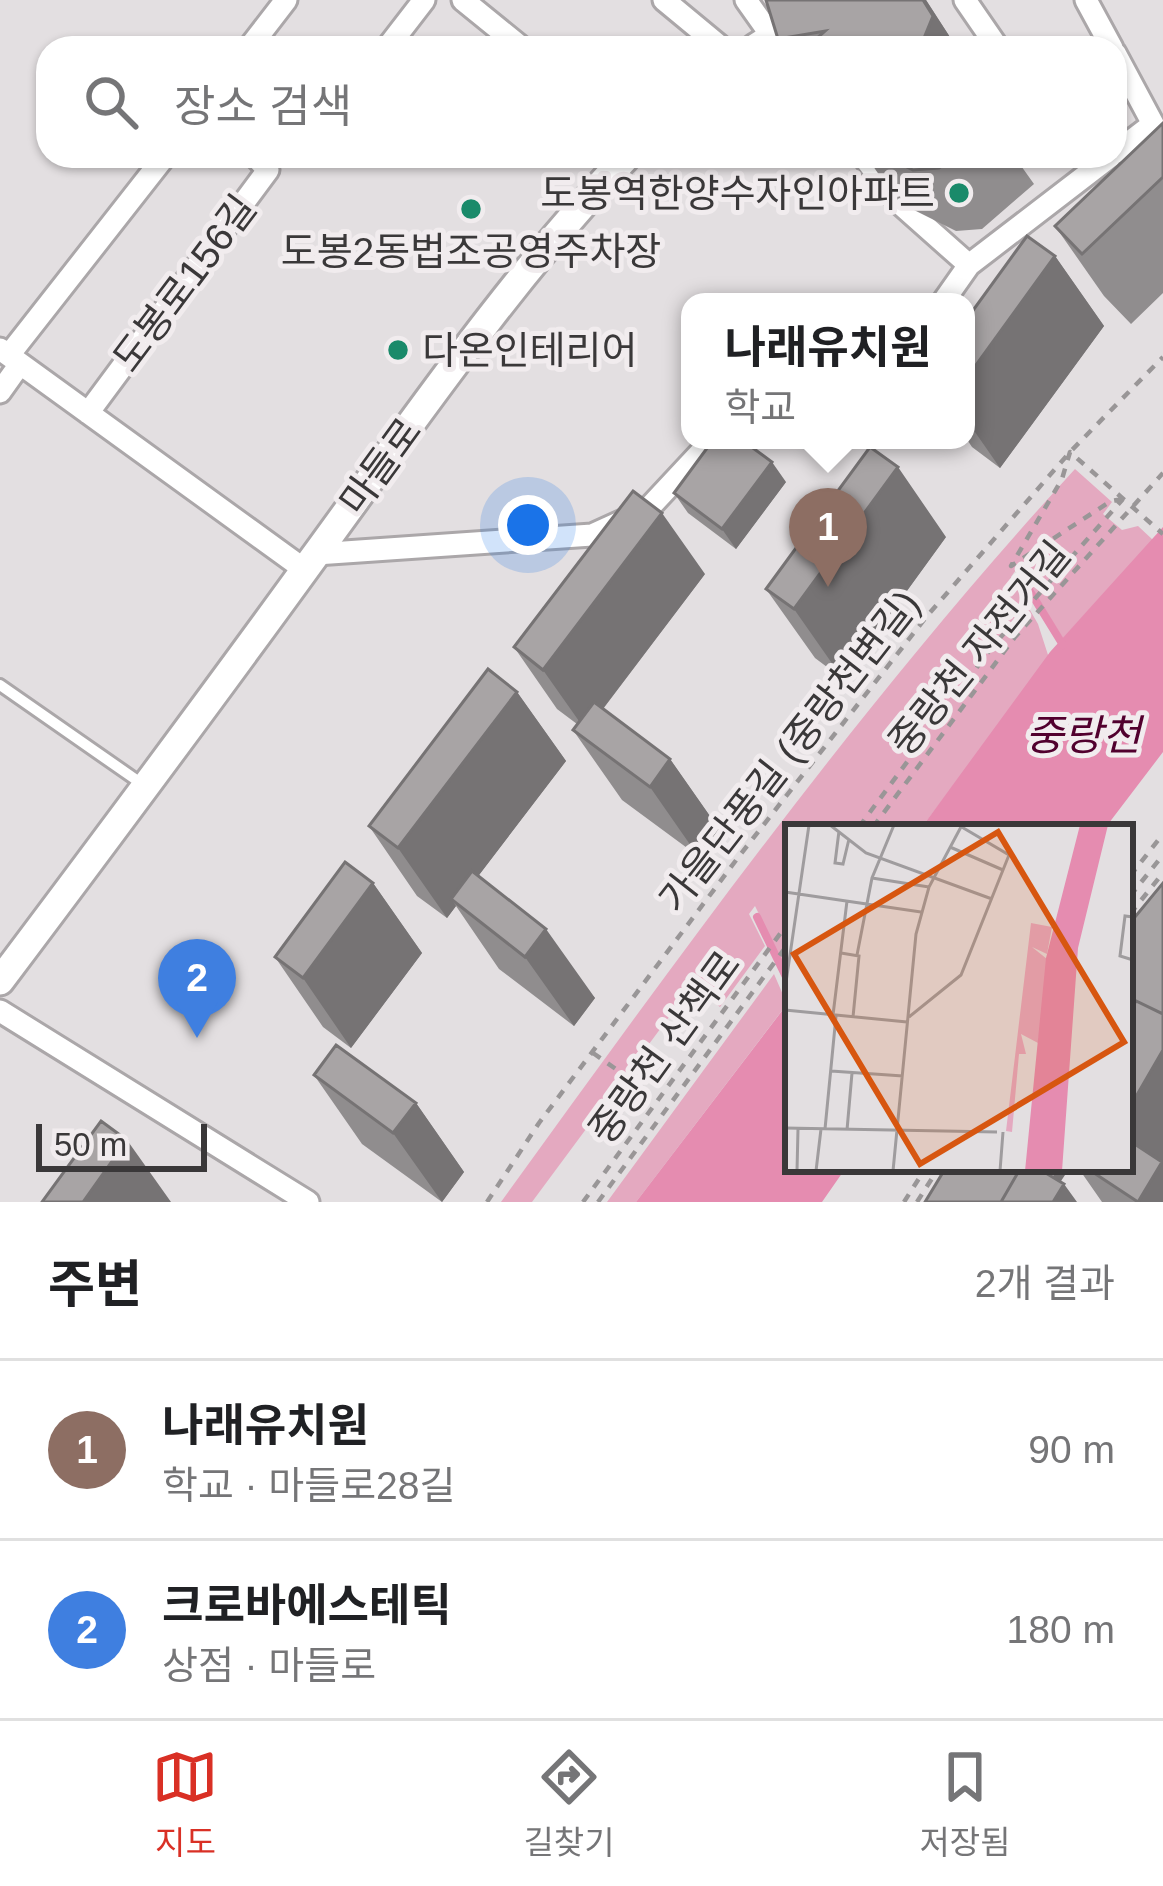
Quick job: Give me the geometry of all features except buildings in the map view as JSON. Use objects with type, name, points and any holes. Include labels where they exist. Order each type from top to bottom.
[{"type":"street","points":[[258,36],[286,0]]},
{"type":"street","points":[[396,36],[424,0]]},
{"type":"street","points":[[463,0],[507,36]]},
{"type":"street","points":[[664,0],[708,36]]},
{"type":"street","points":[[746,0],[765,36]]},
{"type":"street","points":[[780,36],[831,0]]},
{"type":"street","points":[[965,0],[990,36]]},
{"type":"street","points":[[1086,0],[1106,36]]},
{"type":"street","points":[[1127,68],[1155,105],[1153,124],[1127,144]]},
{"type":"street","points":[[0,392],[10,356],[156,168]]},
{"type":"street","name":"도봉로156길","points":[[88,413],[267,168]]},
{"type":"street","name":"마들로","points":[[0,980],[407,428],[563,225],[616,168]]},
{"type":"street","points":[[872,168],[898,202],[969,265]]},
{"type":"street","points":[[949,293],[969,265],[1077,168]]},
{"type":"street","name":"도봉로156길","points":[[10,356],[311,562]]},
{"type":"street","points":[[311,562],[592,535],[647,510],[706,449]]},
{"type":"street","points":[[0,1011],[308,1202]]},
{"type":"lane","points":[[0,685],[146,788]]},
{"type":"path","name":"가을단풍길 (중랑천변길)","points":[[487,1202],[740,855],[907,641],[1070,452],[1163,357]]},
{"type":"path","points":[[1123,499],[1111,501],[1011,566],[1062,479],[1070,452],[1123,499],[1160,532]]},
{"type":"path","name":"중랑천 자전거길","points":[[875,824],[1030,620],[1163,473]]},
{"type":"path","points":[[861,824],[1025,608],[1123,499]]},
{"type":"path","points":[[1133,873],[1163,834]]},
{"type":"path","points":[[1133,892],[1163,855]]},
{"type":"path","points":[[1133,910],[1163,873]]},
{"type":"path","points":[[1134,923],[1143,913]]},
{"type":"path","name":"중랑천 산책로","points":[[583,1202],[785,927]]},
{"type":"path","points":[[598,1202],[785,948]]},
{"type":"path","points":[[593,1053],[622,1074]]},
{"type":"path","points":[[904,1202],[923,1172]]},
{"type":"path","points":[[917,1202],[936,1172]]},
{"type":"shaded area","points":[[1075,469],[1112,502],[1103,514],[1122,530],[1138,526],[1153,540],[1063,638],[1018,567],[1011,577],[1038,624],[1049,658],[924,824],[785,824],[785,967],[755,906],[749,914],[765,946],[720,1007],[692,986],[532,1202],[501,1202],[849,735]]},
{"type":"shaded area","points":[[774,974],[785,1007],[636,1202],[607,1202]]},
{"type":"water","name":"중랑천","points":[[1163,527],[1163,752],[1108,824],[924,824],[1050,652]]},
{"type":"water","points":[[785,1007],[785,1172],[843,1172],[822,1202],[636,1202]]},
{"type":"waterway","points":[[1023,580],[1063,645]]},
{"type":"waterway","points":[[757,917],[785,975]]},
{"type":"place","name":"도봉역한양수자인아파트","points":[[959,193]]},
{"type":"place","name":"도봉2동법조공영주차장","points":[[471,209]]},
{"type":"place","name":"다온인테리어","points":[[398,350]]},
{"type":"place","name":"나래유치원","points":[[828,587]]},
{"type":"place","name":"크로바에스테틱","points":[[197,1038]]}]
